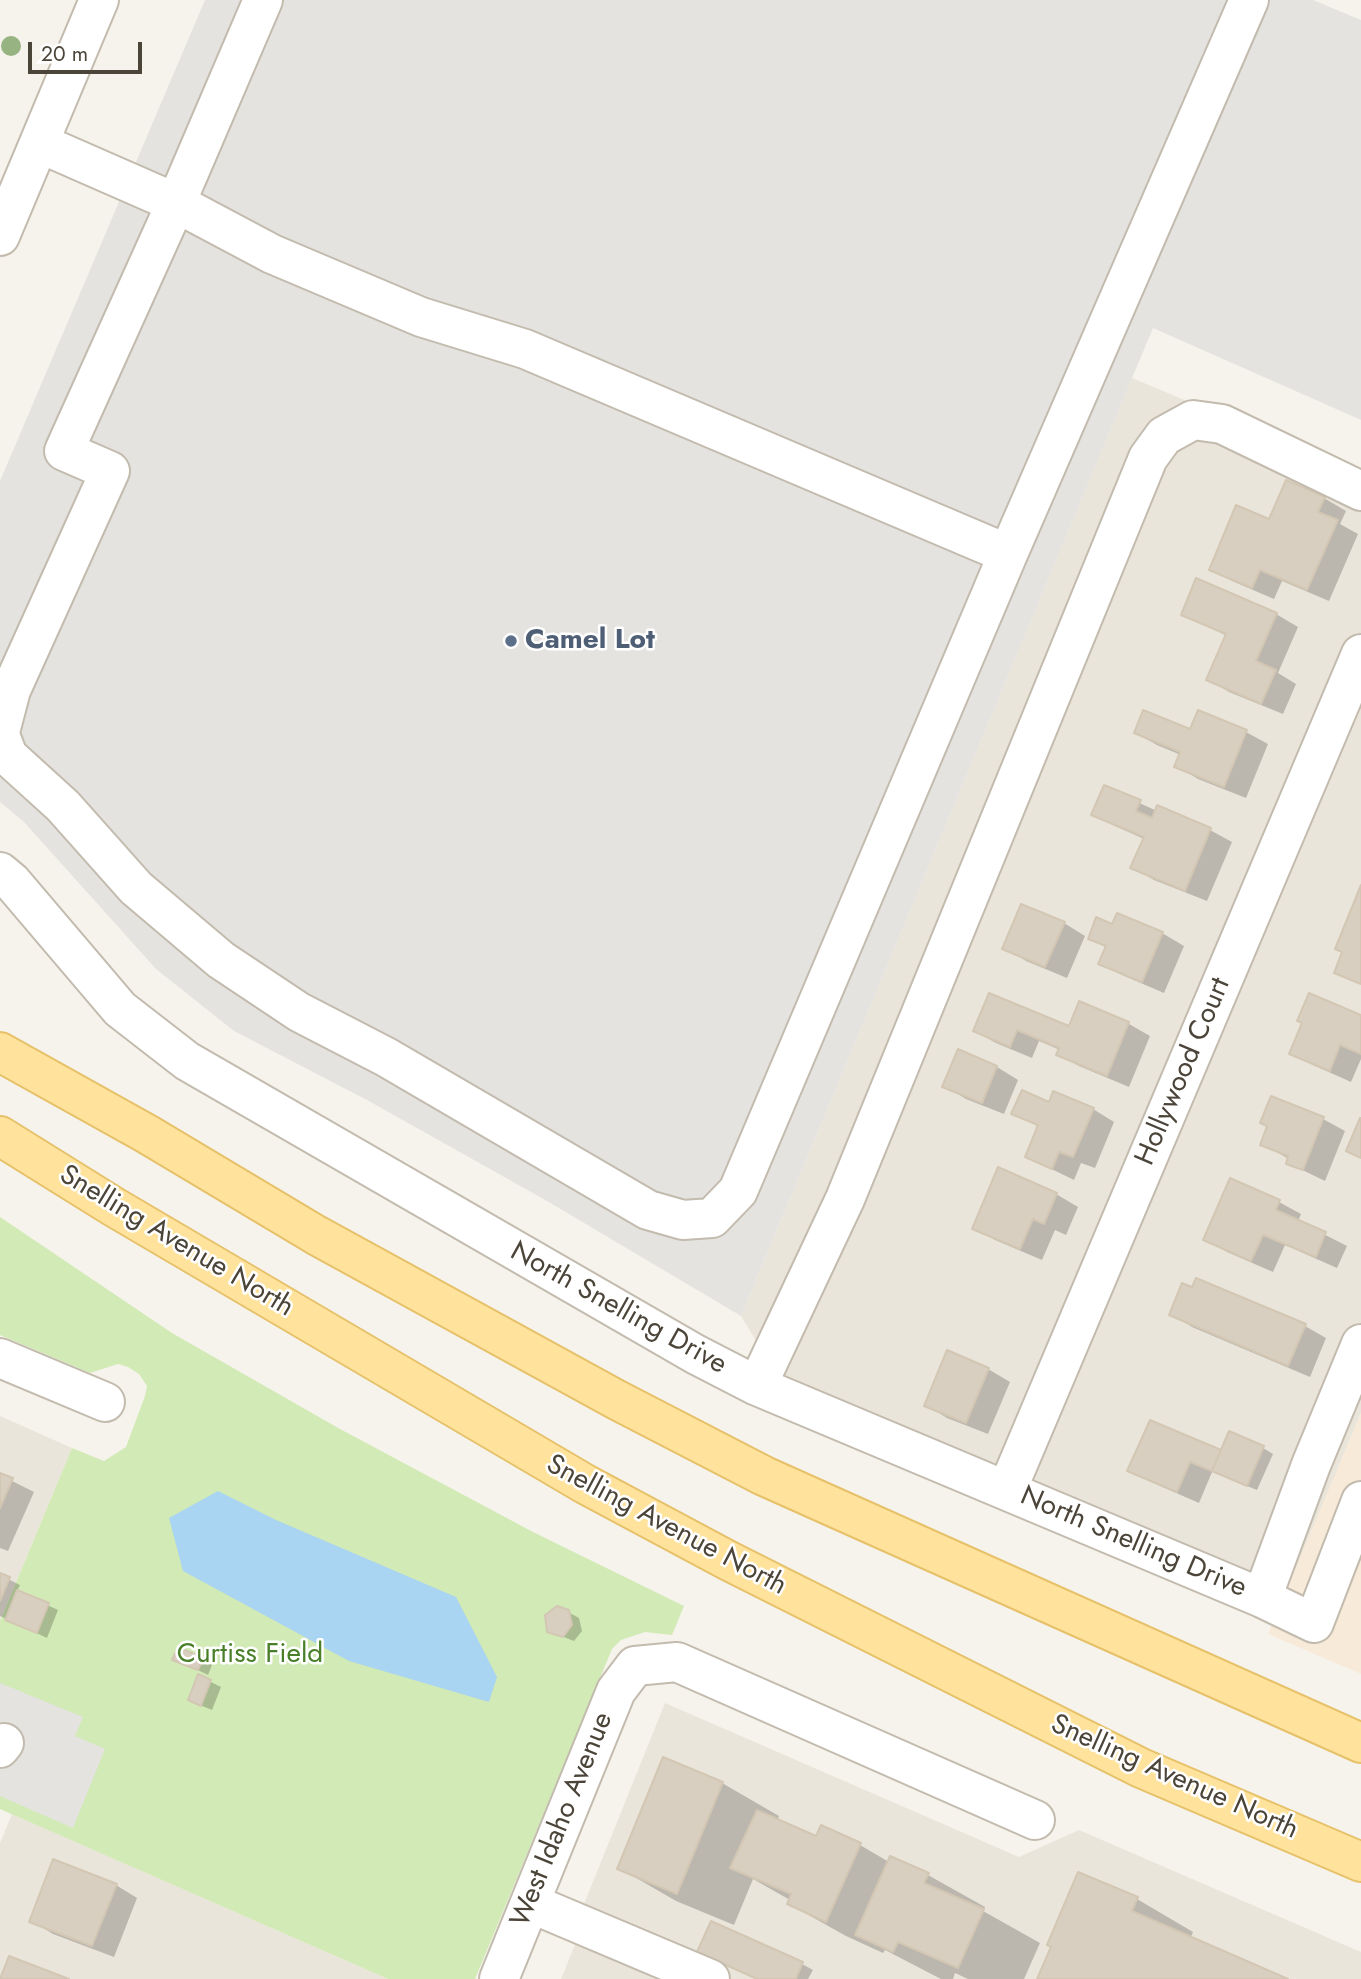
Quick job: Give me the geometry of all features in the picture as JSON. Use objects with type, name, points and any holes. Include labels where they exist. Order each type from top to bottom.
[{"type":"main road","points":[[0,1052],[148,1134],[328,1241],[605,1394],[764,1476],[1361,1743]]},
{"type":"main road","name":"Snelling Avenue North","points":[[0,1136],[114,1207],[585,1484],[729,1562],[1141,1768],[1361,1862]]},
{"type":"street","points":[[0,236],[99,0]]},
{"type":"street","points":[[263,0],[176,203],[64,452],[110,471],[11,690],[0,734],[8,756],[63,806],[136,888],[221,960],[299,1012],[386,1057],[648,1210],[683,1220],[712,1218],[738,1191],[1007,554],[1249,0]]},
{"type":"street","points":[[39,143],[176,203],[272,254],[421,317],[525,349],[1007,554]]},
{"type":"street","points":[[757,1386],[845,1199],[1148,458],[1164,436],[1193,420],[1222,424],[1361,491]]},
{"type":"street","name":"Hollywood Court","points":[[1007,1490],[1361,654]]},
{"type":"street","name":"North Snelling Drive","points":[[0,872],[12,882],[120,1009],[187,1061],[622,1313],[757,1386],[1262,1598],[1314,1623],[1361,1501]]},
{"type":"street","points":[[1262,1598],[1311,1465],[1361,1345]]},
{"type":"street","points":[[0,1358],[105,1402]]},
{"type":"street","name":"West Idaho Avenue","points":[[499,1979],[616,1691],[635,1667],[677,1662],[1035,1820]]},
{"type":"street","points":[[530,1903],[710,1979]]},
{"type":"shaded area","name":"Camel Lot","points":[[205,0],[1313,0],[1361,20],[1361,420],[1153,328],[741,1316],[547,1201],[367,1100],[234,1031],[156,969],[24,822],[0,802],[0,481]]},
{"type":"shaded area","points":[[1132,378],[1361,474],[1361,1413],[1287,1590],[778,1377],[741,1316]]},
{"type":"shaded area","points":[[1361,1413],[1361,1674],[1268,1634]]},
{"type":"shaded area","points":[[0,1416],[72,1448],[0,1621]]},
{"type":"shaded area","points":[[0,1683],[83,1717],[75,1736],[105,1749],[73,1828],[0,1796]]},
{"type":"shaded area","points":[[665,1703],[1019,1857],[1079,1830],[1361,1952],[1361,1979],[561,1979],[576,1942],[580,1914]]},
{"type":"shaded area","points":[[12,1814],[388,1979],[0,1979],[0,1843]]},
{"type":"green space","name":"Curtiss Field","points":[[0,1217],[172,1333],[340,1429],[533,1532],[684,1606],[672,1635],[645,1632],[621,1640],[612,1649],[475,1979],[388,1979],[0,1809],[0,1621],[72,1448],[104,1461],[126,1447],[147,1386],[139,1374],[128,1367],[118,1364],[90,1373],[0,1335]]},
{"type":"water","points":[[218,1491],[276,1520],[456,1597],[497,1677],[489,1702],[349,1661],[183,1571],[169,1518]]},
{"type":"building","points":[[1286,480],[1325,497],[1318,512],[1338,520],[1307,590],[1260,570],[1252,588],[1209,570],[1236,505],[1269,519]]},
{"type":"building","points":[[1196,578],[1277,613],[1256,661],[1276,670],[1261,704],[1206,680],[1226,634],[1181,615]]},
{"type":"building","points":[[1143,710],[1190,729],[1198,710],[1247,730],[1224,787],[1174,767],[1180,752],[1134,733]]},
{"type":"building","points":[[1104,785],[1141,800],[1136,811],[1152,818],[1157,805],[1211,828],[1185,891],[1130,868],[1144,837],[1091,815]]},
{"type":"building","points":[[1361,885],[1361,984],[1334,973],[1342,952],[1335,949]]},
{"type":"building","points":[[1021,904],[1065,922],[1045,967],[1002,949]]},
{"type":"building","points":[[1117,913],[1163,932],[1142,982],[1098,964],[1106,946],[1088,939],[1096,917],[1112,924]]},
{"type":"building","points":[[989,993],[1069,1026],[1079,1001],[1129,1022],[1107,1076],[1056,1055],[1059,1048],[1017,1030],[1010,1047],[973,1031]]},
{"type":"building","points":[[1309,993],[1361,1015],[1361,1054],[1340,1045],[1330,1071],[1289,1054],[1302,1023],[1297,1021]]},
{"type":"building","points":[[958,1049],[997,1066],[982,1103],[942,1087]]},
{"type":"building","points":[[1022,1090],[1049,1102],[1053,1091],[1094,1108],[1073,1157],[1059,1152],[1052,1169],[1025,1157],[1038,1125],[1011,1114]]},
{"type":"building","points":[[1271,1096],[1324,1117],[1303,1170],[1286,1164],[1288,1156],[1260,1145],[1267,1126],[1260,1123]]},
{"type":"building","points":[[1361,1118],[1361,1158],[1346,1151]]},
{"type":"building","points":[[998,1167],[1057,1193],[1044,1224],[1033,1219],[1020,1249],[972,1229]]},
{"type":"building","points":[[1230,1178],[1280,1200],[1276,1210],[1326,1232],[1316,1257],[1263,1235],[1251,1261],[1203,1240]]},
{"type":"building","points":[[1196,1278],[1306,1324],[1288,1366],[1169,1315],[1182,1283],[1192,1287]]},
{"type":"building","points":[[947,1350],[989,1368],[966,1423],[924,1406]]},
{"type":"building","points":[[1150,1420],[1221,1450],[1212,1471],[1190,1462],[1177,1492],[1127,1471]]},
{"type":"building","points":[[1229,1431],[1264,1446],[1247,1486],[1212,1471]]},
{"type":"building","points":[[0,1473],[13,1478],[0,1508]]},
{"type":"building","points":[[0,1573],[10,1577],[0,1601]]},
{"type":"building","points":[[17,1590],[49,1603],[37,1633],[5,1620]]},
{"type":"building","points":[[557,1606],[569,1610],[572,1625],[563,1637],[547,1632],[545,1615]]},
{"type":"building","points":[[178,1647],[203,1658],[198,1670],[172,1660]]},
{"type":"building","points":[[198,1674],[211,1680],[201,1706],[188,1700]]},
{"type":"building","points":[[663,1757],[723,1782],[677,1894],[617,1869]]},
{"type":"building","points":[[757,1810],[816,1836],[821,1825],[861,1843],[826,1922],[787,1904],[791,1894],[730,1868]]},
{"type":"building","points":[[890,1856],[929,1873],[924,1883],[984,1909],[958,1968],[898,1942],[893,1952],[855,1935]]},
{"type":"building","points":[[53,1859],[117,1884],[92,1946],[29,1922]]},
{"type":"building","points":[[1078,1872],[1138,1897],[1132,1911],[1288,1979],[1037,1979],[1051,1947],[1047,1945]]},
{"type":"building","points":[[711,1921],[803,1962],[796,1979],[757,1979],[697,1952]]},
{"type":"building","points":[[9,1956],[69,1979],[0,1979]]},
{"type":"place","name":"Camel Lot","points":[[511,641]]}]
